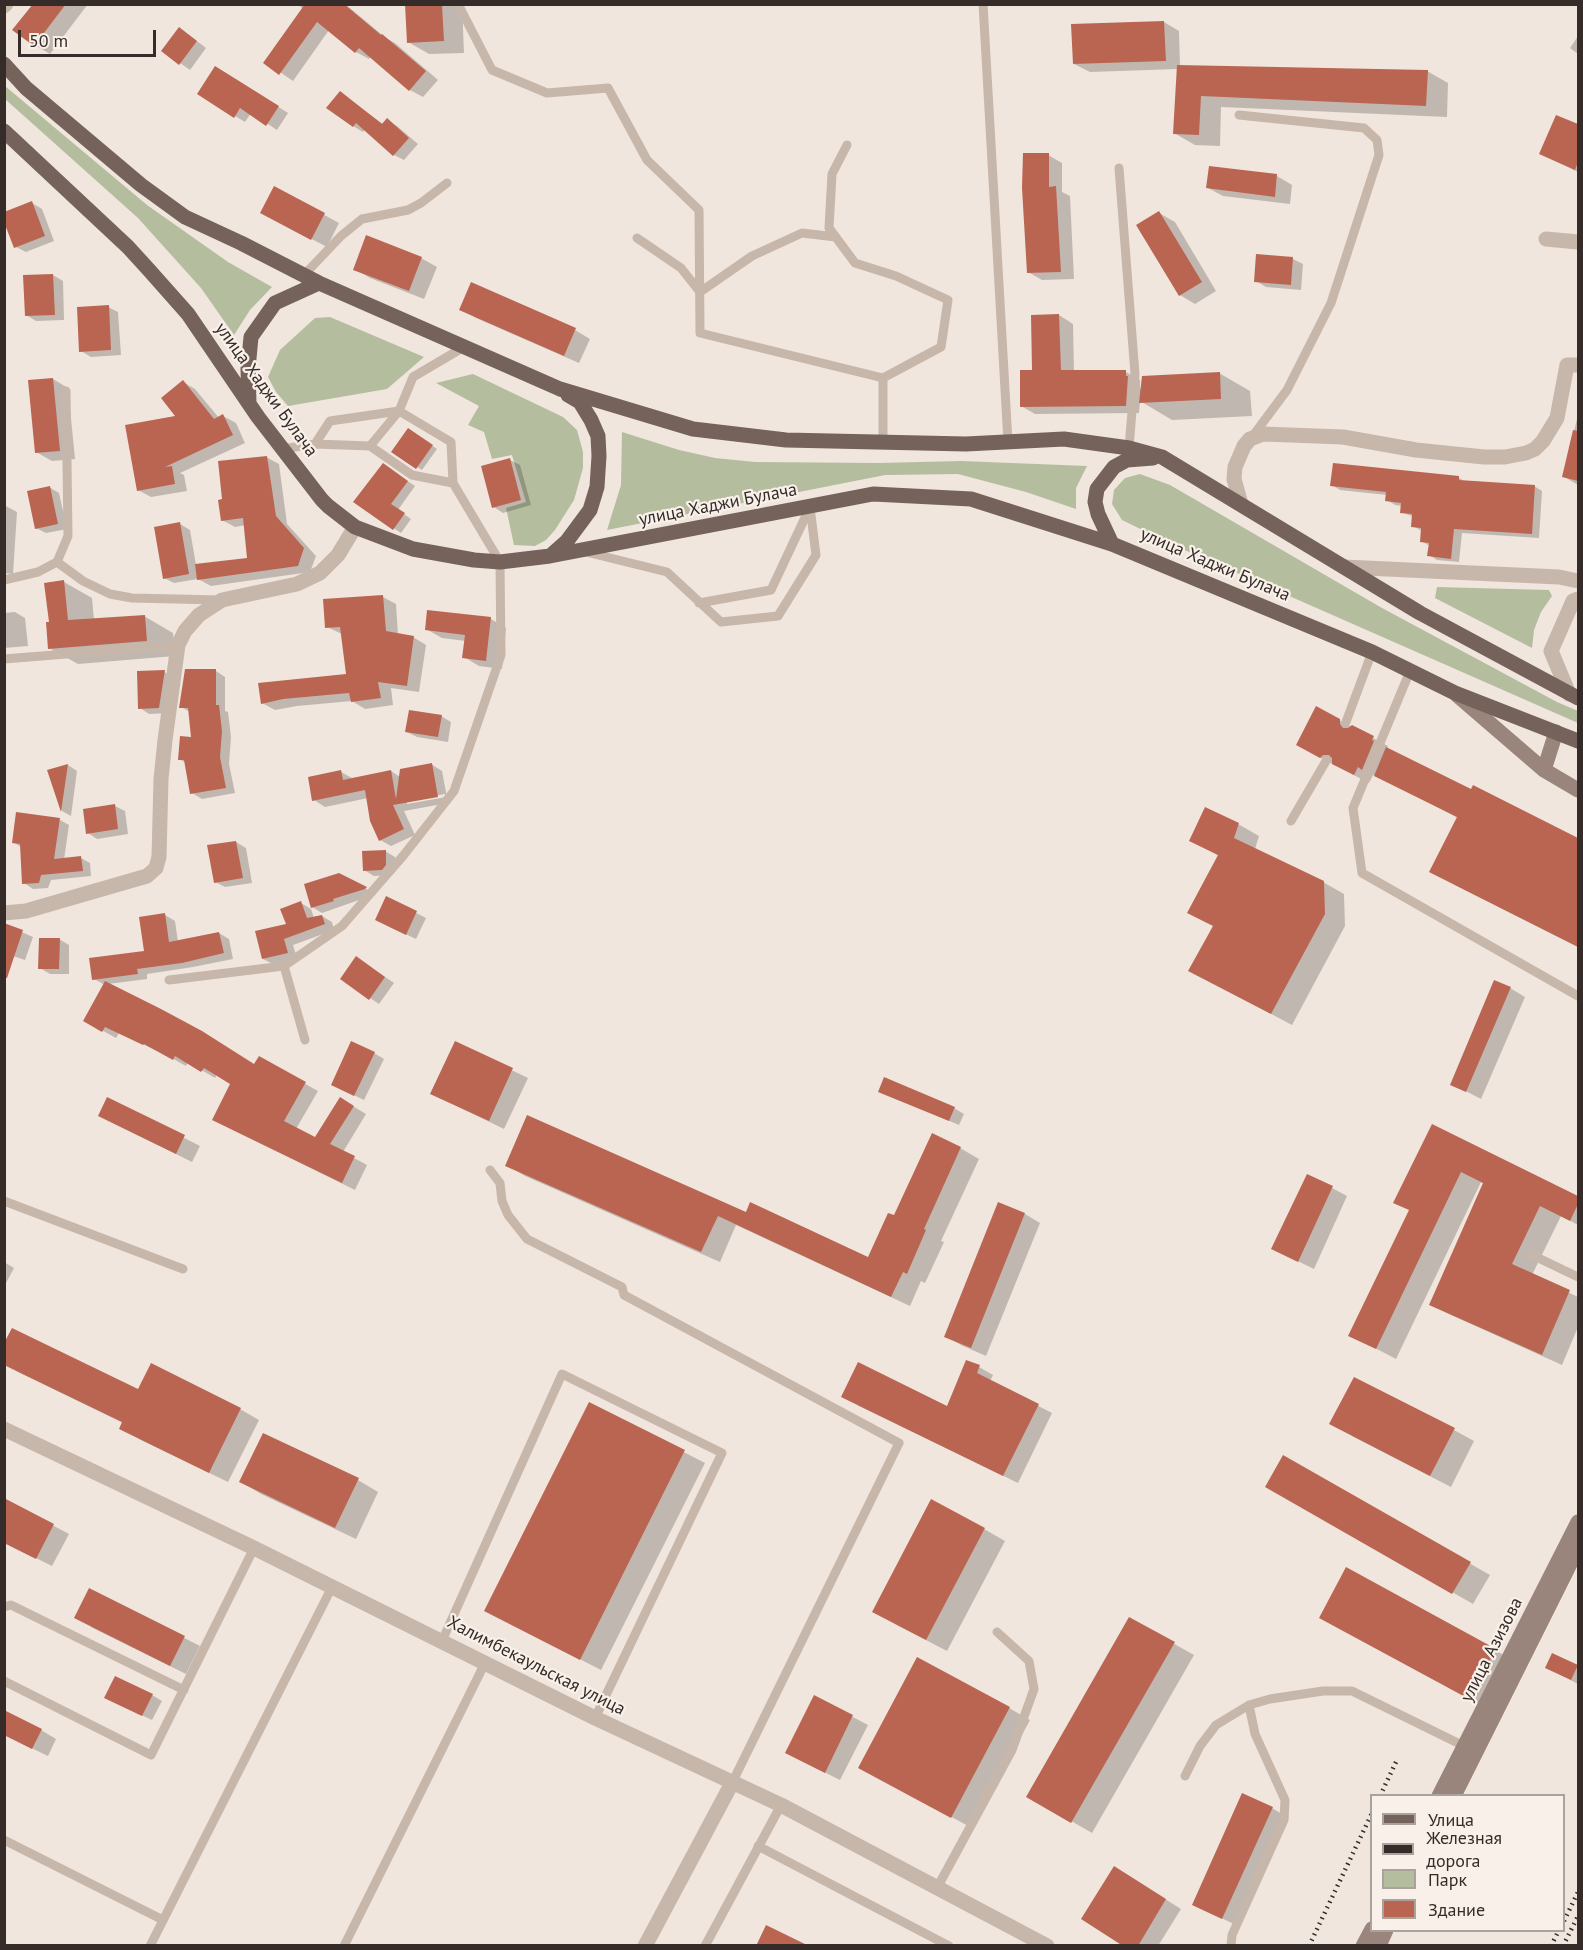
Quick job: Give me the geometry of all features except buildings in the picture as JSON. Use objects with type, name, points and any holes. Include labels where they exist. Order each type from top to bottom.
[{"type":"main road","points":[[4,64],[26,88],[141,185],[185,217],[319,283],[560,389],[693,429],[786,440],[966,444],[1064,439],[1129,448],[1162,457],[1420,613],[1574,696]]},
{"type":"main road","name":"улица Хаджи Булача","points":[[5,132],[128,247],[188,314],[282,449],[328,506],[355,527],[413,549],[474,560],[500,562],[580,551],[873,494],[971,499],[1112,544],[1372,652],[1455,693],[1578,741]]},
{"type":"main road","points":[[249,403],[248,369],[251,337],[275,303],[319,283]]},
{"type":"main road","points":[[550,556],[567,541],[590,510],[597,488],[600,456],[598,436],[591,420],[580,402],[560,389]]},
{"type":"main road","points":[[1112,544],[1096,508],[1097,489],[1114,467],[1127,460],[1162,457]]},
{"type":"main road","points":[[1455,693],[1544,770],[1578,790]]},
{"type":"main road","points":[[1544,770],[1556,732]]},
{"type":"main road","name":"улица Азизова","points":[[1455,1794],[1470,1749],[1578,1522]]},
{"type":"main road","name":"улица Азизова","points":[[1440,1794],[1470,1749],[1578,1548]]},
{"type":"main road","points":[[1363,1946],[1370,1931]]},
{"type":"main road","points":[[1379,1946],[1385,1932]]},
{"type":"street","points":[[1546,239],[1578,242]]},
{"type":"street","points":[[1241,504],[1234,479],[1235,467],[1244,446],[1250,439],[1263,434],[1343,437],[1416,450],[1484,457],[1526,453],[1544,441],[1557,418],[1567,364],[1578,365]]},
{"type":"street","points":[[4,913],[26,911],[147,876],[156,868],[159,857],[161,779],[178,645],[185,631],[199,615],[222,600],[297,584],[320,573],[338,555],[355,527]]},
{"type":"street","points":[[1344,567],[1560,577],[1578,581]]},
{"type":"street","points":[[1574,696],[1551,651],[1573,601],[1578,599]]},
{"type":"street","name":"Халимбекаульская улица","points":[[4,1429],[254,1548],[595,1718],[781,1805],[1047,1946]]},
{"type":"street","points":[[645,1946],[732,1783]]},
{"type":"lane","points":[[458,4],[492,70],[547,93],[608,88],[647,160],[699,210],[700,333],[883,378],[941,347],[948,300],[896,276],[855,263],[829,228],[832,174],[847,146]]},
{"type":"lane","points":[[983,4],[1008,442]]},
{"type":"lane","points":[[1239,115],[1364,128],[1377,140],[1379,155],[1331,303],[1287,390],[1250,439]]},
{"type":"lane","points":[[1119,168],[1135,374],[1129,448]]},
{"type":"lane","points":[[304,275],[341,236],[362,219],[408,210],[447,183]]},
{"type":"lane","points":[[700,292],[752,256],[802,233],[836,237]]},
{"type":"lane","points":[[637,238],[681,268],[700,292]]},
{"type":"lane","points":[[370,446],[399,411],[413,377],[464,347]]},
{"type":"lane","points":[[883,378],[883,442]]},
{"type":"lane","points":[[4,580],[38,572],[57,562],[68,536],[66,391]]},
{"type":"lane","points":[[169,980],[284,966],[342,926],[403,856],[454,791],[501,655],[500,562],[453,483],[450,442],[399,411],[330,421],[315,444]]},
{"type":"lane","points":[[282,449],[315,444],[370,446],[412,475],[453,483]]},
{"type":"lane","points":[[699,603],[771,590],[810,507]]},
{"type":"lane","points":[[580,551],[667,572],[721,622],[778,616],[816,555],[810,507]]},
{"type":"lane","points":[[57,562],[84,581],[110,594],[132,598],[222,600]]},
{"type":"lane","points":[[4,659],[178,645]]},
{"type":"lane","points":[[1346,722],[1372,652]]},
{"type":"lane","points":[[1410,671],[1353,808],[1362,873],[1578,996]]},
{"type":"lane","points":[[1291,821],[1326,761]]},
{"type":"lane","points":[[284,966],[305,1040]]},
{"type":"lane","points":[[490,1170],[500,1183],[502,1201],[508,1215],[527,1239],[622,1287],[624,1295],[899,1443],[732,1783]]},
{"type":"lane","points":[[4,1201],[183,1269]]},
{"type":"lane","points":[[1530,1254],[1578,1277]]},
{"type":"lane","points":[[442,1641],[562,1374],[722,1453],[595,1718]]},
{"type":"lane","points":[[4,1681],[151,1755],[254,1548]]},
{"type":"lane","points":[[150,1946],[332,1587]]},
{"type":"lane","points":[[4,1607],[11,1605],[184,1690]]},
{"type":"lane","points":[[937,1888],[1012,1750],[1034,1689],[1029,1661],[997,1632]]},
{"type":"lane","points":[[344,1946],[486,1663]]},
{"type":"lane","points":[[1185,1776],[1200,1746],[1216,1725],[1249,1705],[1270,1699],[1323,1691],[1352,1691],[1470,1749]]},
{"type":"lane","points":[[1231,1946],[1232,1935],[1284,1820],[1285,1800],[1256,1734],[1249,1705]]},
{"type":"lane","points":[[705,1946],[781,1805]]},
{"type":"lane","points":[[4,1840],[163,1920]]},
{"type":"lane","points":[[758,1846],[949,1946]]},
{"type":"green space","points":[[5,86],[147,205],[228,262],[272,287],[250,310],[234,335],[201,288],[138,218],[5,99]]},
{"type":"green space","points":[[330,317],[424,357],[387,389],[288,406],[276,392],[268,377],[280,350],[315,318]]},
{"type":"green space","points":[[473,374],[563,417],[577,430],[583,452],[583,468],[574,500],[555,530],[546,540],[535,546],[514,545],[506,508],[526,502],[512,455],[492,459],[484,432],[468,425],[479,406],[436,383]]},
{"type":"green space","points":[[622,432],[679,450],[715,458],[755,462],[961,461],[1087,466],[1076,488],[1076,509],[1026,492],[958,474],[885,475],[607,530],[621,485]]},
{"type":"green space","points":[[1140,474],[1170,485],[1382,608],[1557,702],[1578,711],[1578,723],[1171,544],[1122,520],[1112,504],[1114,490],[1125,478]]},
{"type":"green space","points":[[1437,587],[1549,590],[1552,596],[1541,612],[1534,630],[1532,648],[1435,598]]},
{"type":"railway","points":[[1381,1794],[1396,1762]]},
{"type":"railway","points":[[1309,1946],[1370,1817]]},
{"type":"railway","points":[[1565,1919],[1578,1892]]},
{"type":"railway","points":[[1563,1946],[1578,1916]]},
{"type":"railway","points":[[1551,1946],[1558,1932]]}]
